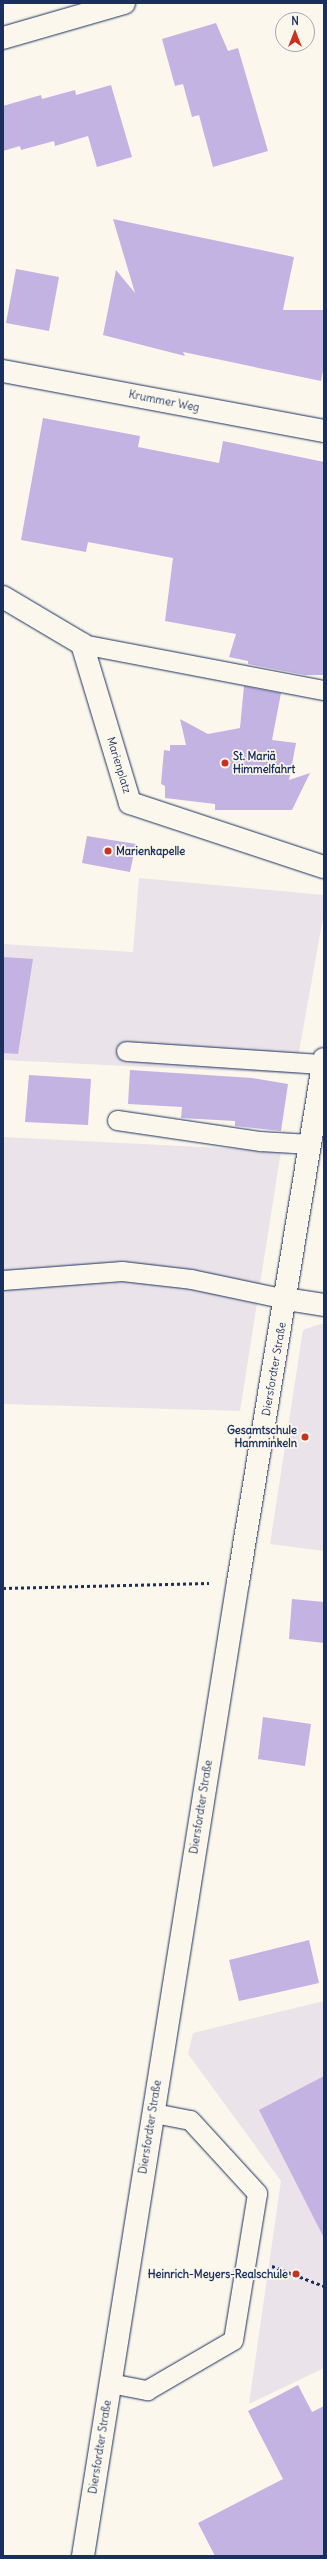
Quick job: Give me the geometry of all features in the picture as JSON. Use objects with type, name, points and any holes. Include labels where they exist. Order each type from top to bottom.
[{"type":"street","points":[[3,38],[124,3]]},
{"type":"street","name":"Krummer Weg","points":[[3,371],[324,431]]},
{"type":"street","points":[[3,597],[82,644]]},
{"type":"street","name":"Marienplatz","points":[[82,644],[130,803],[324,867]]},
{"type":"street","name":"Diersfordter Straße","points":[[83,2556],[238,1582],[324,1062]]},
{"type":"street","points":[[286,1299],[324,1304]]},
{"type":"lane","points":[[82,644],[324,690]]},
{"type":"lane","points":[[126,1051],[324,1062]]},
{"type":"lane","points":[[117,1120],[260,1141],[310,1144]]},
{"type":"lane","points":[[3,1280],[122,1271],[191,1279],[286,1299]]},
{"type":"lane","points":[[110,2383],[147,2390],[233,2340],[247,2256],[257,2193],[190,2120],[153,2113]]},
{"type":"path","points":[[3,1588],[238,1582]]},
{"type":"path","points":[[247,2256],[324,2286]]},
{"type":"shaded area","points":[[139,878],[324,895],[324,912],[295,1074],[3,1060],[3,944],[133,952]]},
{"type":"shaded area","points":[[3,1137],[281,1151],[240,1411],[3,1404]]},
{"type":"shaded area","name":"Gesamtschule Hamminkeln","points":[[324,1324],[324,1551],[270,1544],[303,1330]]},
{"type":"shaded area","name":"Heinrich-Meyers-Realschule","points":[[324,2001],[324,2368],[249,2404],[281,2181],[188,2054],[193,2033]]},
{"type":"building","points":[[216,23],[228,51],[238,48],[268,151],[213,167],[199,115],[192,117],[183,84],[175,86],[162,39]]},
{"type":"building","points":[[111,85],[132,157],[97,167],[88,136],[55,146],[54,141],[21,150],[20,146],[3,151],[3,106],[41,95],[42,99],[75,90],[76,95]]},
{"type":"building","points":[[113,219],[294,257],[283,310],[324,310],[324,365],[321,381],[183,352],[185,356],[103,335],[116,270],[135,293]]},
{"type":"building","points":[[16,269],[59,277],[49,331],[6,323]]},
{"type":"building","points":[[43,418],[140,436],[138,447],[219,463],[223,441],[324,462],[324,675],[305,675],[248,664],[248,661],[229,657],[236,634],[165,621],[173,558],[88,542],[86,552],[21,540]]},
{"type":"building","name":"St. Mariä Himmelfahrt","points":[[244,686],[281,693],[272,740],[296,743],[289,780],[310,773],[292,810],[215,810],[215,804],[165,798],[165,786],[161,784],[164,750],[170,751],[170,745],[186,745],[180,719],[208,734],[240,728]]},
{"type":"building","points":[[87,836],[136,844],[130,872],[82,863]]},
{"type":"building","points":[[3,957],[33,959],[18,1054],[3,1053]]},
{"type":"building","points":[[130,1070],[252,1078],[288,1084],[281,1131],[235,1126],[235,1121],[181,1118],[182,1107],[128,1104]]},
{"type":"building","points":[[29,1075],[91,1079],[88,1125],[25,1122]]},
{"type":"building","points":[[292,1599],[324,1602],[324,1643],[289,1639]]},
{"type":"building","points":[[263,1717],[311,1724],[305,1766],[258,1759]]},
{"type":"building","points":[[309,1940],[319,1983],[239,2001],[229,1960]]},
{"type":"building","points":[[324,2076],[324,2238],[259,2110]]},
{"type":"building","points":[[298,2385],[312,2412],[324,2406],[324,2556],[215,2556],[198,2523],[283,2479],[248,2411]]},
{"type":"place","name":"St. Mariä Himmelfahrt","points":[[225,763]]},
{"type":"place","name":"Marienkapelle","points":[[108,851]]},
{"type":"place","name":"Gesamtschule Hamminkeln","points":[[305,1437]]},
{"type":"place","name":"Heinrich-Meyers-Realschule","points":[[296,2274]]}]
